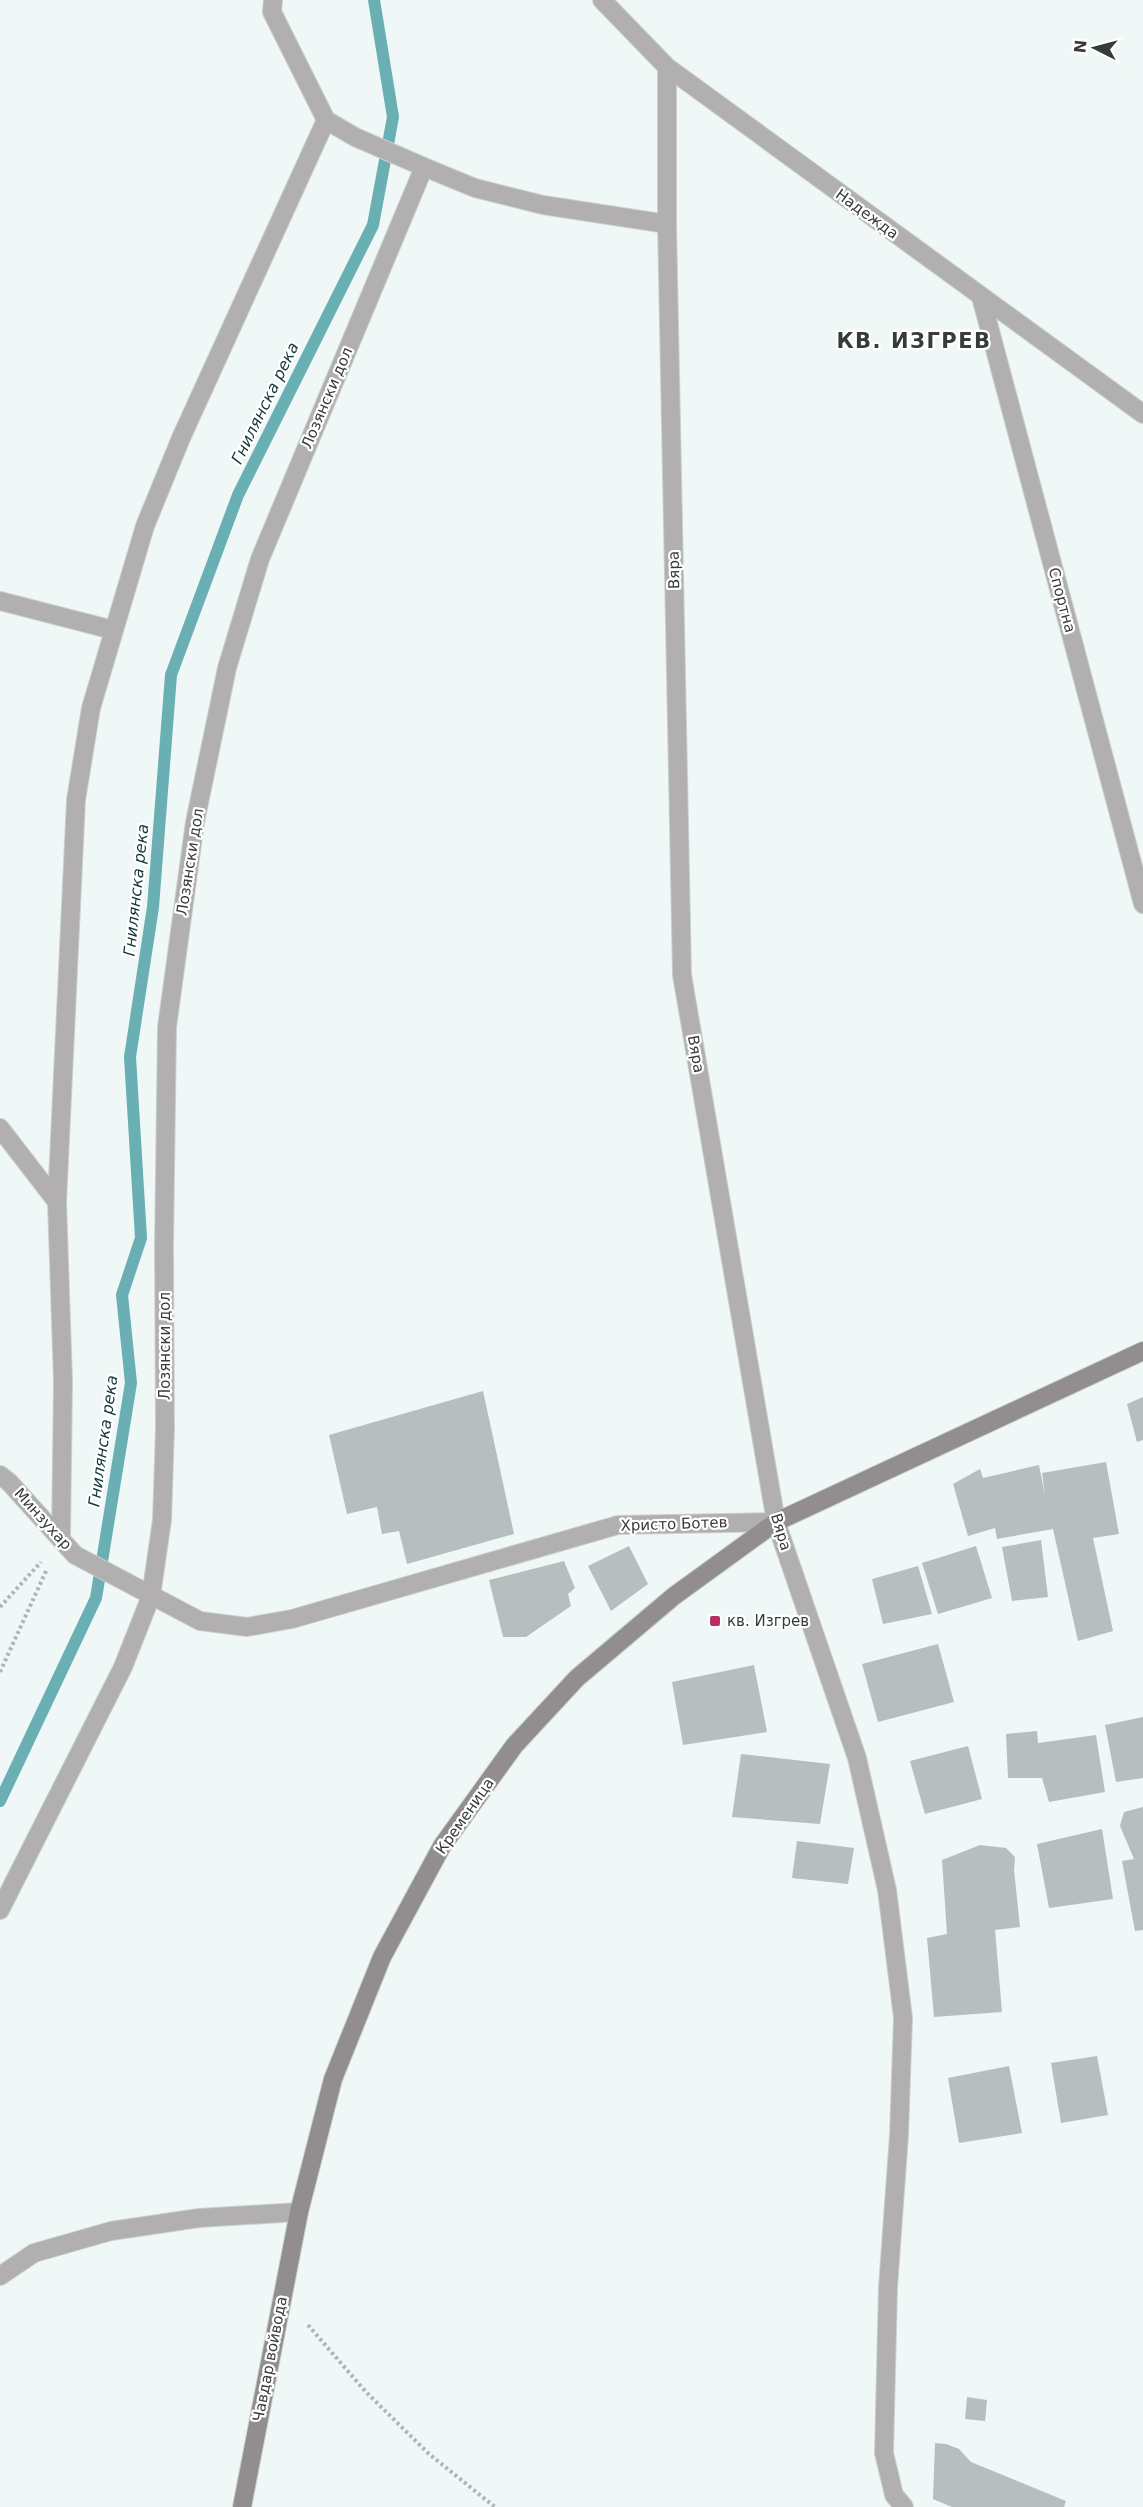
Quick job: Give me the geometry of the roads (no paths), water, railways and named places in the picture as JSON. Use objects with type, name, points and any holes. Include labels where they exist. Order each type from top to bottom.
[{"type":"street","points":[[273,0],[272,12],[326,120],[355,137],[475,188],[543,205],[667,224]]},
{"type":"street","name":"Надежда","points":[[602,0],[667,67],[1143,414]]},
{"type":"street","name":"Вяра","points":[[667,67],[667,224],[682,975],[776,1522],[857,1758],[888,1890],[903,2018],[899,2135],[888,2287],[884,2453],[894,2495],[904,2507]]},
{"type":"street","points":[[61,1538],[63,1381],[57,1202],[76,800],[91,708],[145,526],[158,493],[326,120]]},
{"type":"street","name":"Лозянски дол","points":[[0,1910],[123,1667],[150,1596],[162,1520],[165,1428],[164,1247],[167,1027],[195,822],[227,668],[260,559],[423,167]]},
{"type":"street","name":"Спортна","points":[[981,297],[1143,904]]},
{"type":"street","points":[[0,601],[113,630]]},
{"type":"street","points":[[0,1128],[57,1202]]},
{"type":"street","name":"Христо Ботев","points":[[150,1596],[200,1621],[247,1627],[292,1619],[618,1525],[776,1522],[1143,1351]]},
{"type":"street","name":"Минзухар","points":[[0,1475],[75,1555],[150,1596]]},
{"type":"street","name":"Кременица","points":[[298,2212],[333,2079],[382,1957],[442,1846],[514,1746],[577,1678],[674,1596],[776,1522]]},
{"type":"street","points":[[0,2276],[33,2253],[111,2231],[199,2218],[298,2212]]},
{"type":"street","name":"Чавдар войвода","points":[[242,2507],[298,2212]]},
{"type":"waterway","name":"Гнилянска река","points":[[0,1801],[96,1598],[131,1383],[122,1295],[141,1238],[130,1057],[153,907],[171,675],[238,495],[373,225],[393,117],[374,0]]},
{"type":"place","name":"кв. Изгрев","points":[[715,1621]]},
{"type":"district","name":"КВ. ИЗГРЕВ","points":[[914,341]]}]
